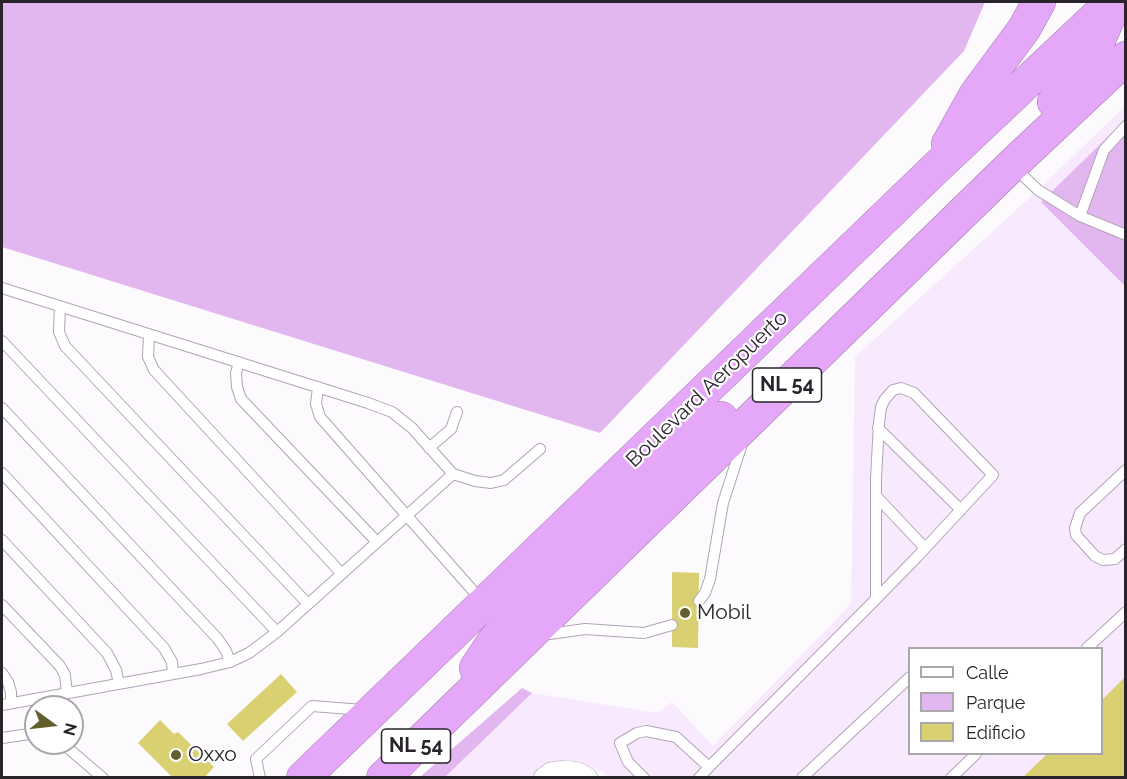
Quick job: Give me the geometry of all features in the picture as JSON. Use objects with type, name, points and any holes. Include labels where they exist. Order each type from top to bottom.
[{"type":"highway","points":[[939,165],[959,121],[1024,29],[1039,2]]},
{"type":"highway","points":[[450,714],[473,672],[494,641],[533,597],[1059,98],[1098,42],[1113,2]]},
{"type":"highway","name":"Boulevard Aeropuerto","points":[[303,777],[939,165],[1113,2]]},
{"type":"highway","name":"NL 54","points":[[383,777],[1125,58]]},
{"type":"street","points":[[401,777],[450,714]]},
{"type":"street","points":[[544,777],[551,773],[565,771],[587,777]]},
{"type":"lane","points":[[1080,216],[1104,150],[1125,126]]},
{"type":"lane","points":[[1012,165],[1038,190],[1080,216],[1125,235]]},
{"type":"lane","points":[[2,288],[392,412],[412,428],[453,474],[475,481],[491,483],[504,480],[540,449]]},
{"type":"lane","points":[[60,306],[59,332],[65,346],[308,604]]},
{"type":"lane","points":[[149,334],[148,357],[154,370],[342,574]]},
{"type":"lane","points":[[2,341],[277,632]]},
{"type":"lane","points":[[239,362],[236,373],[241,399],[377,542]]},
{"type":"lane","points":[[318,387],[316,404],[320,417],[484,603]]},
{"type":"lane","points":[[699,777],[876,599],[993,475],[914,393],[901,388],[894,390],[885,399],[881,407],[878,428],[876,599]]},
{"type":"lane","points":[[2,408],[218,639],[230,662]]},
{"type":"lane","points":[[429,447],[451,429],[457,412]]},
{"type":"lane","points":[[699,601],[710,579],[728,485],[754,417]]},
{"type":"lane","points":[[878,428],[961,510]]},
{"type":"lane","points":[[1125,470],[1080,513],[1075,528],[1076,535],[1095,556],[1103,560],[1115,559],[1125,549]]},
{"type":"lane","points":[[2,473],[164,648],[172,662],[173,674]]},
{"type":"lane","points":[[6,704],[230,662],[261,646],[453,474]]},
{"type":"lane","points":[[876,496],[925,548]]},
{"type":"lane","points":[[2,540],[107,652],[116,670],[118,684]]},
{"type":"lane","points":[[2,605],[60,666],[65,675],[68,693]]},
{"type":"lane","points":[[1088,647],[1125,612]]},
{"type":"lane","points":[[527,639],[585,629],[644,633],[672,625]]},
{"type":"lane","points":[[2,673],[11,692],[6,704]]},
{"type":"lane","points":[[802,777],[908,678]]},
{"type":"lane","points":[[260,777],[256,759],[312,706],[373,711]]},
{"type":"lane","points":[[644,777],[628,762],[620,743],[637,733],[646,731],[676,737],[709,767]]},
{"type":"lane","points":[[2,738],[24,735]]},
{"type":"lane","points":[[76,755],[103,777]]},
{"type":"lane","points":[[951,777],[974,755]]},
{"type":"shaded area","points":[[1125,106],[1125,777],[609,778],[603,772],[574,762],[546,766],[529,777],[425,778],[522,688],[532,693],[657,713],[672,702],[713,746],[851,604],[855,357],[1038,190]]},
{"type":"green space","points":[[2,2],[985,2],[964,51],[600,433],[2,247]]},
{"type":"green space","points":[[1125,120],[1125,286],[1041,202]]},
{"type":"green space","points":[[522,688],[532,693],[445,777],[420,777]]},
{"type":"building","name":"Mobil","points":[[672,572],[699,573],[698,648],[672,647]]},
{"type":"building","points":[[281,674],[297,692],[243,741],[227,724]]},
{"type":"building","points":[[1126,676],[1126,778],[1022,778],[1046,755],[1103,755],[1103,699]]},
{"type":"building","name":"Oxxo","points":[[160,720],[174,734],[178,732],[214,767],[204,778],[173,778],[138,743]]},
{"type":"place","name":"Mobil","points":[[685,613]]},
{"type":"place","name":"Oxxo","points":[[176,755]]}]
